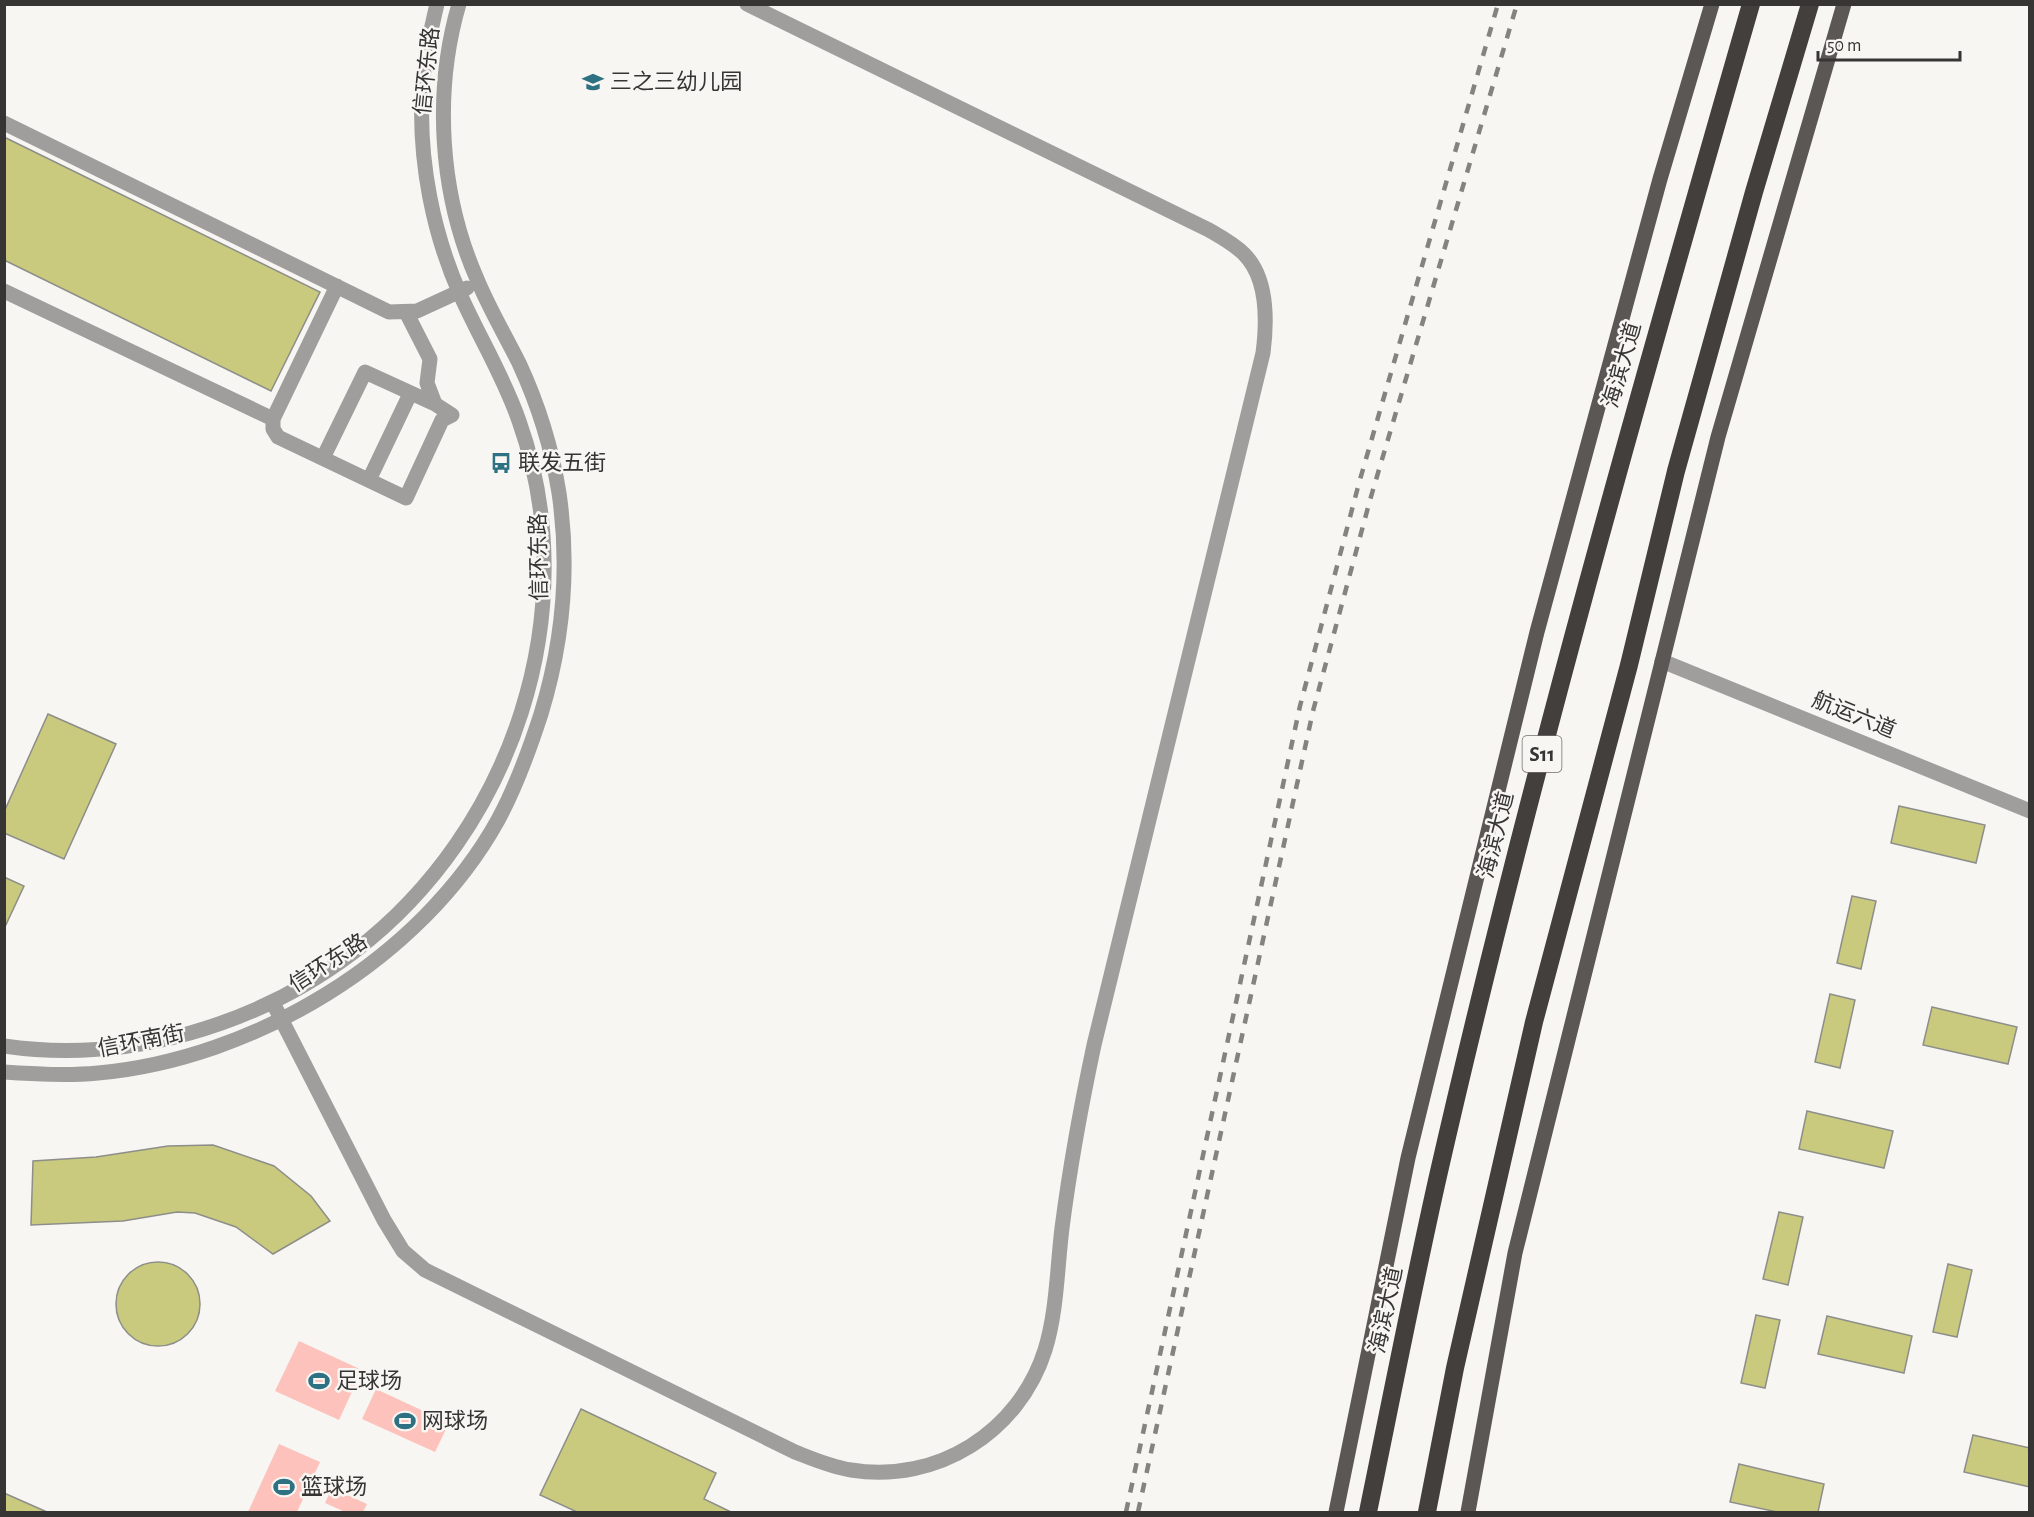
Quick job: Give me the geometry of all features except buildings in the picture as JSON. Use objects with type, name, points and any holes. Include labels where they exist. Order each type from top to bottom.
[{"type":"highway","name":"海滨大道","points":[[1368,1512],[1437,1178],[1536,777],[1631,417],[1751,4]]},
{"type":"highway","points":[[1427,1512],[1455,1368],[1534,1022],[1629,665],[1680,460],[1754,192],[1810,4]]},
{"type":"main road","points":[[1336,1512],[1408,1158],[1532,654],[1660,179],[1712,4]]},
{"type":"main road","points":[[1468,1512],[1515,1253],[1662,661],[1718,438],[1844,4]]},
{"type":"street","name":"信环东路","points":[[273,1004],[329,970],[362,945],[431,879],[470,828],[485,802],[507,753],[527,695],[538,637],[544,574],[539,501],[519,421],[459,292],[442,244],[431,202],[422,130],[425,62],[436,4]]},
{"type":"street","name":"信环东路","points":[[280,1019],[328,992],[380,957],[420,921],[461,873],[496,824],[510,797],[530,748],[557,653],[564,593],[560,496],[545,432],[524,376],[478,282],[456,220],[444,129],[446,71],[459,4]]},
{"type":"street","points":[[273,1004],[384,1221],[404,1251],[425,1270],[786,1448],[826,1464],[852,1470],[888,1473],[924,1466],[951,1457],[993,1431],[1022,1400],[1035,1375],[1053,1318],[1055,1282],[1073,1142],[1094,1045],[1263,353],[1266,330],[1263,299],[1256,272],[1246,255],[1209,230],[747,4]]},
{"type":"street","points":[[4,123],[389,312],[417,311],[478,282]]},
{"type":"street","points":[[323,458],[365,372],[435,404],[452,415],[442,420],[406,498],[323,458],[278,436],[273,429],[273,419],[337,286]]},
{"type":"street","points":[[4,291],[273,419]]},
{"type":"street","points":[[406,312],[430,359],[427,383],[435,404]]},
{"type":"street","points":[[369,480],[410,394]]},
{"type":"street","name":"航运六道","points":[[1662,661],[2030,811]]},
{"type":"street","name":"信环南街","points":[[4,1046],[92,1051],[123,1047],[220,1024],[273,1004]]},
{"type":"street","name":"信环南街","points":[[4,1072],[98,1073],[141,1067],[207,1050],[280,1019]]},
{"type":"shaded area","name":"足球场","points":[[299,1341],[362,1370],[339,1420],[275,1391]]},
{"type":"shaded area","name":"网球场","points":[[376,1389],[449,1423],[435,1452],[362,1419]]},
{"type":"shaded area","name":"篮球场","points":[[279,1444],[320,1462],[297,1512],[248,1512]]},
{"type":"shaded area","points":[[332,1488],[367,1504],[363,1512],[345,1512],[325,1503]]},
{"type":"railway","points":[[1126,1512],[1300,706],[1359,483],[1498,4]]},
{"type":"railway","points":[[1138,1512],[1313,711],[1370,500],[1517,4]]},
{"type":"place","name":"三之三幼儿园","points":[[593,82]]},
{"type":"place","name":"联发五街","points":[[501,463]]},
{"type":"place","name":"足球场","points":[[319,1381]]},
{"type":"place","name":"网球场","points":[[405,1421]]},
{"type":"place","name":"篮球场","points":[[284,1487]]}]
